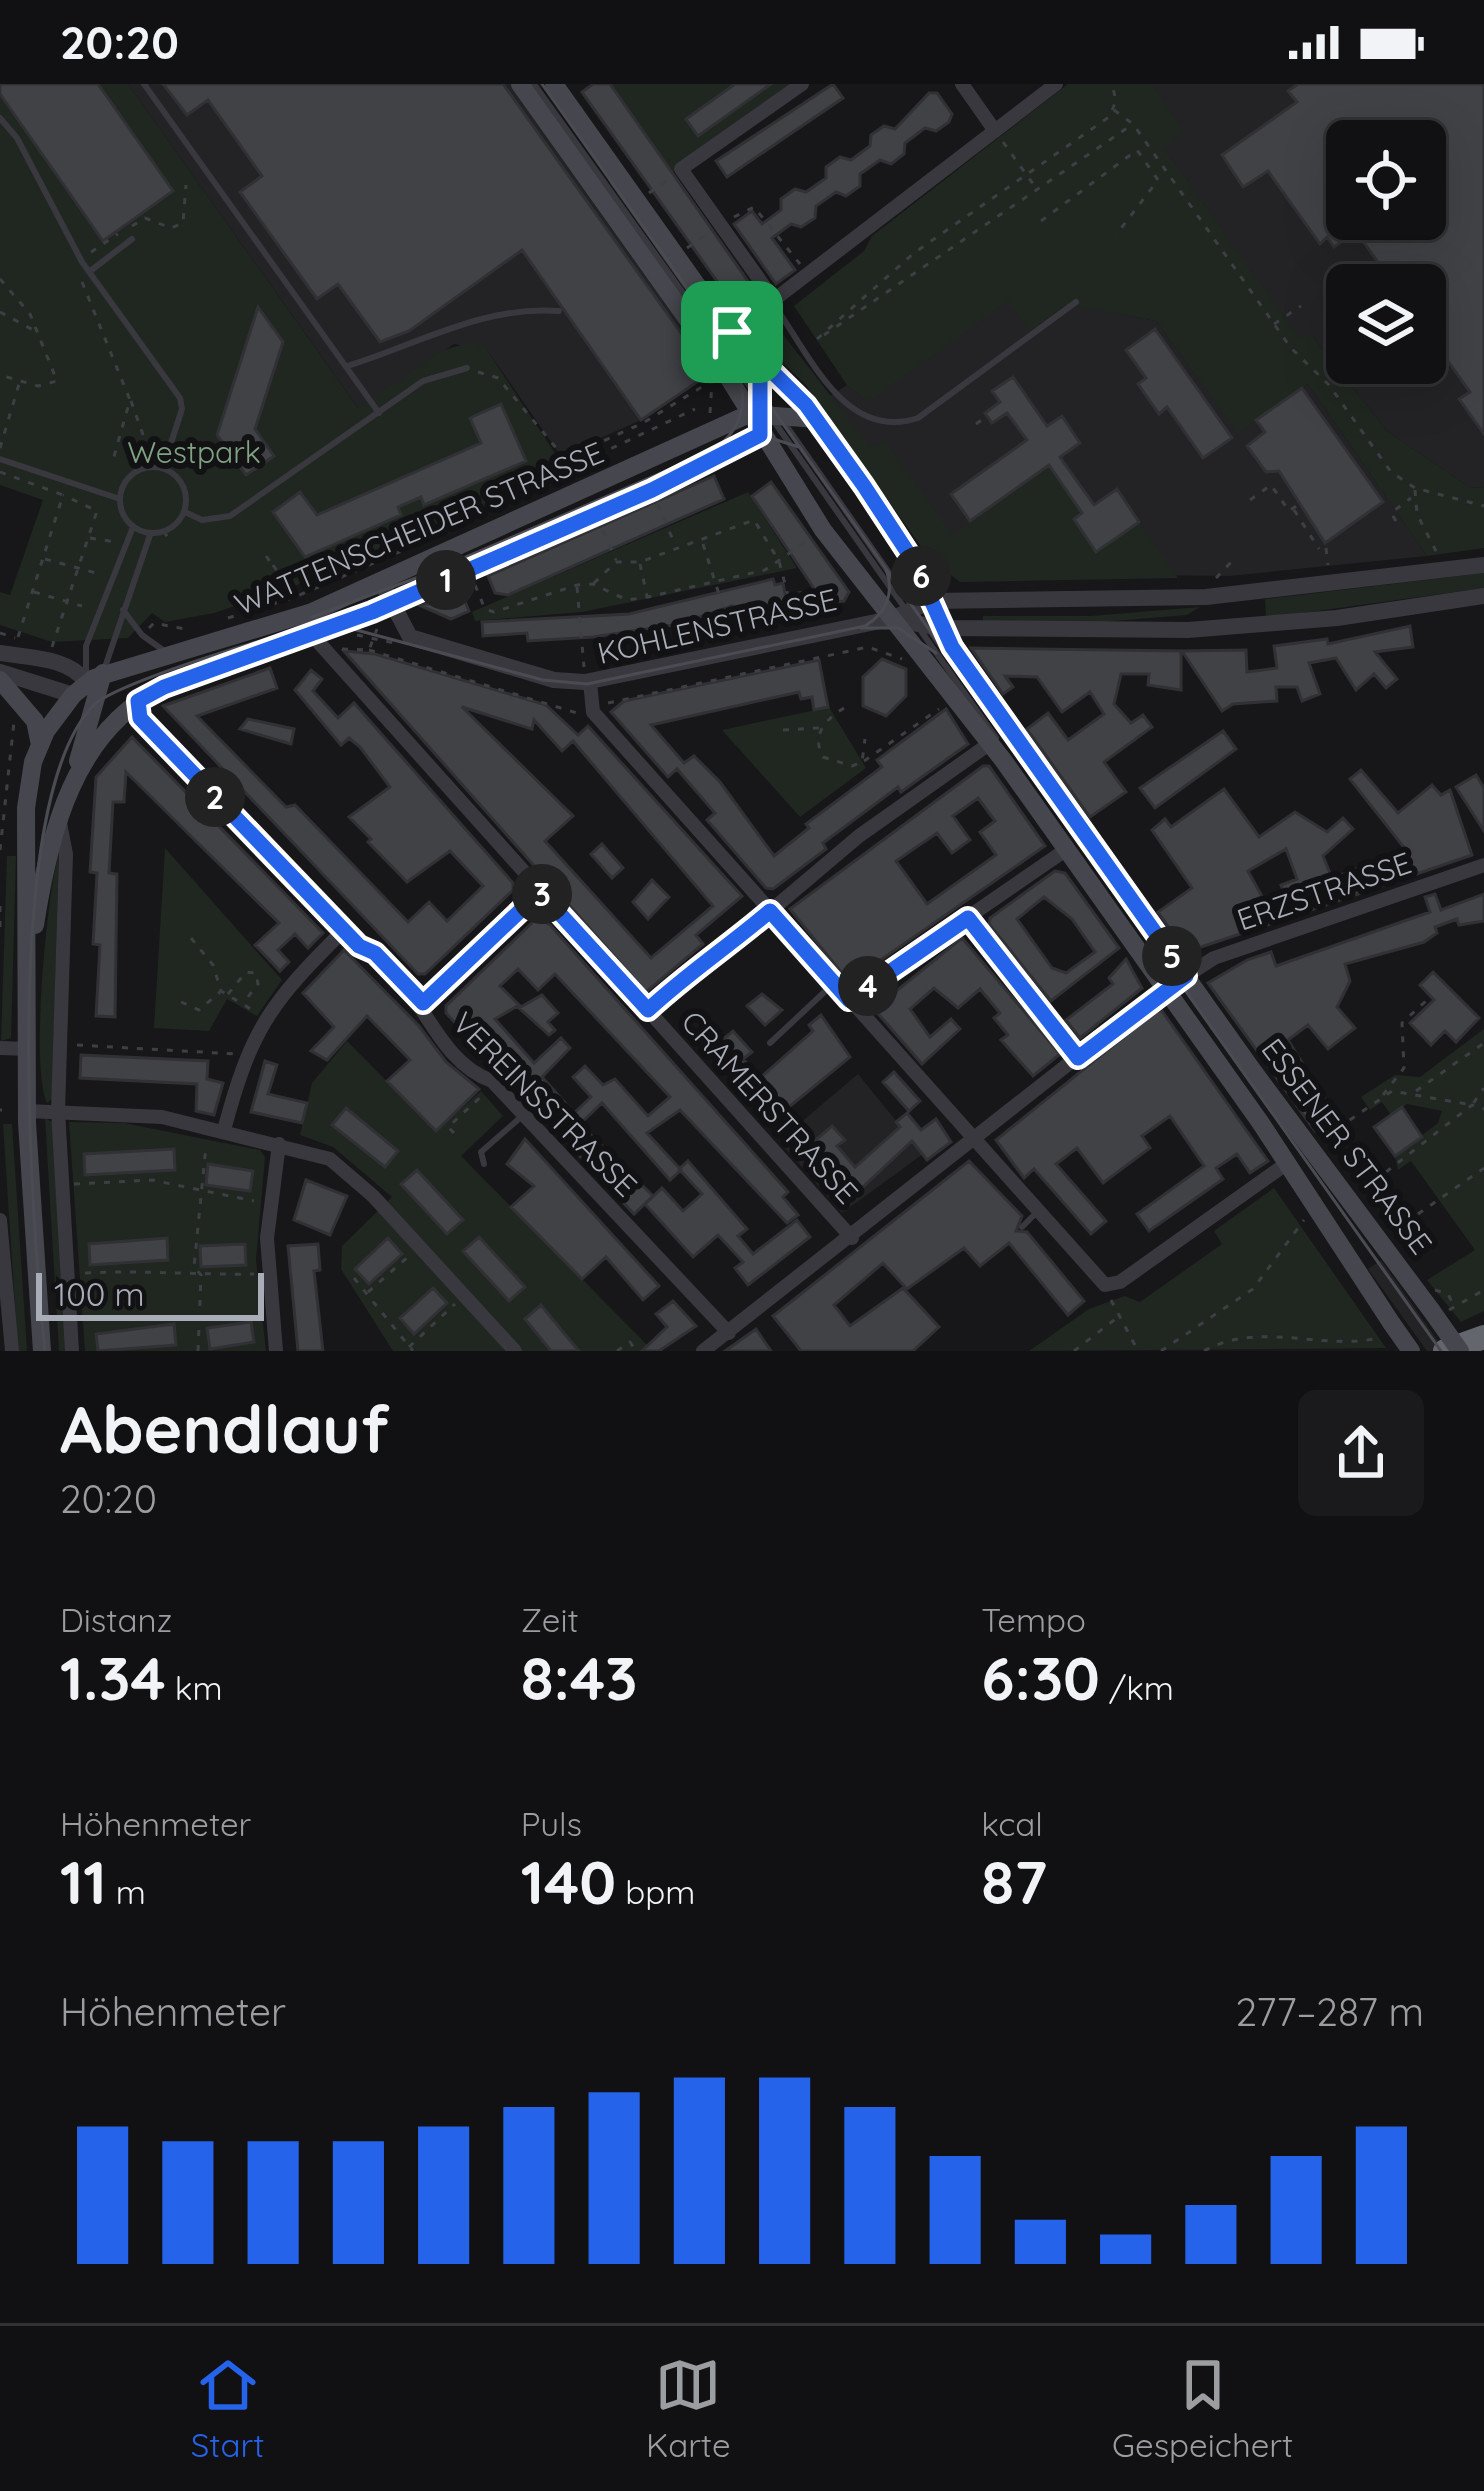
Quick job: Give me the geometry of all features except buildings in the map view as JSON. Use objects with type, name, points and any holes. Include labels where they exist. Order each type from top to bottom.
[{"type":"highway","points":[[1445,1351],[1484,1336]]},
{"type":"main road","points":[[520,84],[725,372],[765,410],[817,419]]},
{"type":"main road","points":[[554,84],[732,332],[817,419],[889,520],[918,617]]},
{"type":"main road","points":[[732,332],[765,410],[760,435],[823,530],[918,617]]},
{"type":"main road","name":"WATTENSCHEIDER STRASSE","points":[[42,1351],[26,1049],[26,808],[40,745],[89,687],[170,655],[262,630],[381,582],[765,410]]},
{"type":"main road","name":"WATTENSCHEIDER STRASSE","points":[[29,968],[45,868],[74,783],[101,734],[138,701],[164,687],[340,624],[393,612],[469,569],[652,490],[760,435]]},
{"type":"main road","name":"ESSENER STRASSE","points":[[918,617],[955,698],[1166,988],[1286,1164],[1385,1331],[1411,1351]]},
{"type":"main road","name":"ESSENER STRASSE","points":[[918,617],[1137,907],[1460,1351]]},
{"type":"main road","points":[[2,687],[26,710],[40,745]]},
{"type":"main road","name":"WATTENSCHEIDER STRASSE","points":[[89,687],[138,701]]},
{"type":"main road","name":"WATTENSCHEIDER STRASSE","points":[[74,783],[89,687]]},
{"type":"main road","points":[[1166,988],[1186,976]]},
{"type":"street","points":[[766,289],[681,170],[802,84]]},
{"type":"street","points":[[962,84],[995,131]]},
{"type":"street","points":[[732,332],[774,305],[1056,84]]},
{"type":"street","name":"KOHLENSTRASSE","points":[[410,637],[554,680],[588,682],[819,631],[918,617],[1206,597],[1484,565]]},
{"type":"street","points":[[381,582],[410,637]]},
{"type":"street","name":"KOHLENSTRASSE","points":[[918,617],[1210,629],[1337,618],[1484,596]]},
{"type":"street","points":[[1206,597],[1210,629]]},
{"type":"street","name":"CRAMERSTRASSE","points":[[312,635],[648,1010],[695,1069],[851,1238]]},
{"type":"street","points":[[0,652],[78,671],[89,687]]},
{"type":"street","points":[[588,682],[593,712],[1105,1285],[1120,1282],[1286,1164]]},
{"type":"street","points":[[2,687],[89,687]]},
{"type":"street","name":"VEREINSSTRASSE","points":[[138,701],[140,718],[344,930],[423,1003],[428,1023],[478,1076],[495,1084],[729,1333]]},
{"type":"street","points":[[648,1010],[712,951],[728,947],[859,836],[989,744]]},
{"type":"street","name":"WATTENSCHEIDER STRASSE","points":[[60,820],[66,854],[58,1111],[72,1351]]},
{"type":"street","points":[[849,1000],[1066,849]]},
{"type":"street","name":"ERZSTRASSE","points":[[1186,976],[1214,958],[1484,865]]},
{"type":"street","points":[[423,1003],[540,892]]},
{"type":"street","points":[[968,918],[1078,1058]]},
{"type":"street","points":[[216,1128],[244,1054],[265,1018],[290,983],[344,930]]},
{"type":"street","points":[[703,1351],[1166,988]]},
{"type":"street","points":[[0,1048],[26,1049]]},
{"type":"street","points":[[27,1111],[137,1114],[216,1128],[330,1159],[357,1179],[515,1351]]},
{"type":"street","points":[[277,1351],[268,1273],[269,1203],[279,1144]]},
{"type":"street","points":[[0,1220],[11,1351]]},
{"type":"lane","points":[[144,84],[379,412]]},
{"type":"lane","points":[[534,84],[918,617],[1042,802],[1047,822]]},
{"type":"lane","points":[[0,118],[17,138],[46,202],[89,272],[179,398],[182,410],[163,468]]},
{"type":"lane","points":[[592,137],[618,191],[765,410]]},
{"type":"lane","points":[[89,272],[131,239]]},
{"type":"lane","points":[[774,305],[844,404],[875,424],[899,424],[924,415],[1076,302]]},
{"type":"lane","points":[[346,366],[467,322],[533,309],[559,311]]},
{"type":"lane","points":[[184,512],[202,520],[230,516],[423,381],[467,368]]},
{"type":"lane","points":[[0,459],[120,499],[133,526],[151,533],[164,532],[184,512]]},
{"type":"lane","points":[[120,499],[137,471],[163,468],[180,480],[184,512]]},
{"type":"lane","points":[[89,687],[86,646],[133,526]]},
{"type":"lane","points":[[89,687],[151,533]]},
{"type":"lane","points":[[123,610],[142,635],[170,655]]},
{"type":"lane","points":[[770,1042],[834,983]]},
{"type":"lane","points":[[484,1164],[481,1152],[523,1114]]},
{"type":"lane","points":[[1022,1227],[1037,1212]]},
{"type":"path","points":[[1112,84],[1114,110],[1133,124],[1274,324],[1329,385],[1375,454],[1415,488],[1484,506]]},
{"type":"path","points":[[1114,110],[914,253],[817,339],[1133,124]]},
{"type":"path","points":[[995,131],[1037,190]]},
{"type":"path","points":[[1041,221],[1137,150],[1158,179],[1116,235]]},
{"type":"path","points":[[637,201],[681,170]]},
{"type":"path","points":[[676,255],[754,206],[803,267]]},
{"type":"path","points":[[0,279],[36,331],[57,381],[20,382],[0,374]]},
{"type":"path","points":[[1274,324],[1301,306]]},
{"type":"path","points":[[0,312],[36,331]]},
{"type":"path","points":[[467,368],[498,379],[561,460],[572,467],[695,409]]},
{"type":"path","points":[[561,460],[643,423],[725,372]]},
{"type":"path","points":[[0,448],[20,382]]},
{"type":"path","points":[[130,400],[146,443]]},
{"type":"path","points":[[976,424],[987,416]]},
{"type":"path","points":[[602,442],[607,453]]},
{"type":"path","points":[[556,488],[554,478],[586,470],[583,464]]},
{"type":"path","points":[[0,472],[97,511],[52,648]]},
{"type":"path","points":[[1250,500],[1271,485],[1289,512],[1301,503]]},
{"type":"path","points":[[1415,488],[1413,498],[1441,571]]},
{"type":"path","points":[[652,490],[676,547]]},
{"type":"path","points":[[17,639],[63,495]]},
{"type":"path","points":[[1396,521],[1391,513],[1404,499],[1413,498]]},
{"type":"path","points":[[1293,509],[1319,549]]},
{"type":"path","points":[[596,515],[616,562]]},
{"type":"path","points":[[592,584],[616,562],[640,562],[692,539],[702,542],[754,520],[778,561],[805,660]]},
{"type":"path","points":[[469,569],[484,609],[494,611],[577,585],[592,584],[627,600],[765,570],[823,530]]},
{"type":"path","points":[[164,532],[170,542]]},
{"type":"path","points":[[88,538],[119,542]]},
{"type":"path","points":[[702,542],[736,651]]},
{"type":"path","points":[[1326,548],[1328,563]]},
{"type":"path","points":[[266,556],[279,574]]},
{"type":"path","points":[[1221,577],[1235,558]]},
{"type":"path","points":[[43,559],[96,573]]},
{"type":"path","points":[[640,562],[648,597]]},
{"type":"path","points":[[211,624],[349,574]]},
{"type":"path","points":[[577,585],[588,682]]},
{"type":"path","points":[[32,591],[82,606]]},
{"type":"path","points":[[329,654],[349,646],[369,650],[378,626],[393,612]]},
{"type":"path","points":[[154,623],[192,630]]},
{"type":"path","points":[[340,624],[392,644],[410,637]]},
{"type":"path","points":[[844,708],[821,729],[818,743],[823,758],[838,766],[862,762],[955,698]]},
{"type":"path","points":[[0,850],[16,736],[14,720],[26,710]]},
{"type":"path","points":[[783,730],[821,729]]},
{"type":"path","points":[[862,762],[865,739]]},
{"type":"path","points":[[0,764],[8,772]]},
{"type":"path","points":[[0,906],[0,927]]},
{"type":"path","points":[[191,938],[213,965],[221,991],[265,1018]]},
{"type":"path","points":[[227,995],[246,972],[256,973],[258,985],[242,1004]]},
{"type":"path","points":[[236,984],[249,996]]},
{"type":"path","points":[[181,1002],[199,1010],[221,991]]},
{"type":"path","points":[[1309,1148],[1382,1096],[1404,1068],[1402,1023],[1427,1000]]},
{"type":"path","points":[[1414,1092],[1484,1042]]},
{"type":"path","points":[[58,1044],[244,1054]]},
{"type":"path","points":[[454,1133],[448,1127],[495,1084]]},
{"type":"path","points":[[1386,1172],[1472,1105],[1484,1088]]},
{"type":"path","points":[[1382,1096],[1414,1092],[1484,1109]]},
{"type":"path","points":[[198,1351],[201,1275],[194,1267],[199,1193],[216,1128]]},
{"type":"path","points":[[1418,1214],[1484,1168]]},
{"type":"path","points":[[60,1185],[152,1180],[199,1193],[269,1203]]},
{"type":"path","points":[[1161,1351],[1253,1289],[1300,1225]]},
{"type":"path","points":[[366,1294],[420,1245]]},
{"type":"path","points":[[65,1274],[164,1268],[201,1275],[268,1273]]},
{"type":"path","points":[[354,1278],[411,1349],[465,1294]]},
{"type":"path","points":[[1105,1285],[1138,1351]]},
{"type":"path","points":[[1439,1287],[1455,1307]]},
{"type":"path","points":[[1074,1351],[1119,1316]]},
{"type":"path","points":[[1204,1351],[1261,1335],[1336,1345],[1385,1331]]},
{"type":"path","points":[[617,1351],[630,1342],[636,1351]]},
{"type":"shaded area","points":[[128,84],[513,84],[715,368],[641,420],[561,456],[487,350],[454,344],[359,409]]},
{"type":"shaded area","points":[[1151,84],[1484,84],[1484,488],[1469,487],[1387,431],[1350,384],[1446,384],[1446,264],[1326,264],[1326,353],[1310,333],[1300,340],[1163,147]]},
{"type":"shaded area","points":[[1008,300],[1066,303],[1156,321],[1238,432],[1308,384],[1427,556],[1229,576],[977,573],[827,398],[847,385],[869,401]]},
{"type":"shaded area","points":[[858,1074],[923,1154],[842,1213],[779,1141]]},
{"type":"shaded area","points":[[1381,1260],[1445,1351],[1427,1351],[1368,1269]]},
{"type":"green space","name":"Westpark","points":[[0,84],[128,84],[358,408],[441,351],[471,342],[487,350],[566,470],[547,476],[550,483],[470,518],[414,530],[373,556],[329,565],[297,585],[214,613],[165,622],[152,613],[128,638],[52,642],[0,625],[0,592],[10,595],[43,500],[0,485]]},
{"type":"green space","points":[[610,84],[794,84],[651,188],[640,130],[619,145],[606,127],[629,110]]},
{"type":"green space","points":[[1068,84],[1151,84],[1184,132],[1164,148],[1300,339],[1310,333],[1326,353],[1326,384],[1350,384],[1387,431],[1469,487],[1484,488],[1484,548],[1427,556],[1308,384],[1238,433],[1156,321],[1066,304],[1030,331],[1008,301],[869,402],[847,385],[794,306],[864,251],[872,236]]},
{"type":"green space","points":[[774,323],[870,446],[886,443],[953,535],[1049,465],[1082,513],[1074,520],[1096,551],[1139,522],[1178,578],[960,582],[930,559],[805,384],[755,336]]},
{"type":"green space","points":[[748,492],[797,568],[582,612],[475,621],[472,612]]},
{"type":"green space","points":[[1484,573],[1484,588],[1266,618],[1265,599]]},
{"type":"green space","points":[[1200,607],[1187,615],[1090,623],[983,621],[983,616],[1091,616]]},
{"type":"green space","points":[[829,707],[866,768],[800,817],[722,730]]},
{"type":"green space","points":[[165,848],[282,980],[257,1016],[227,999],[209,1031],[154,1028]]},
{"type":"green space","points":[[59,851],[52,1099],[47,1103],[40,1019],[45,940]]},
{"type":"green space","points":[[7,856],[16,856],[11,1038],[1,1041]]},
{"type":"green space","points":[[1484,1029],[1484,1311],[1461,1322],[1427,1280],[1475,1250],[1411,1161],[1398,1170],[1395,1156],[1438,1123],[1442,1111],[1407,1104],[1391,1115],[1382,1102],[1370,1110],[1361,1097],[1395,1075],[1420,1077]]},
{"type":"green space","points":[[347,1041],[436,1131],[481,1091],[503,1116],[461,1156],[653,1351],[393,1351],[341,1269],[342,1246],[392,1197],[333,1147],[300,1135],[312,1083]]},
{"type":"green space","points":[[45,1118],[52,1122],[67,1351],[59,1351]]},
{"type":"green space","points":[[69,1122],[124,1123],[260,1150],[265,1157],[256,1260],[266,1351],[85,1351]]},
{"type":"green space","points":[[3,1124],[12,1124],[27,1351],[18,1351]]},
{"type":"green space","points":[[1274,1188],[1386,1348],[1029,1351],[1089,1309],[1125,1296],[1140,1302],[1222,1244],[1214,1231]]},
{"type":"tram line","points":[[542,84],[1441,1351]]},
{"type":"tram line","points":[[312,617],[424,575],[710,452],[729,436],[740,416],[742,394],[736,370]]},
{"type":"tram line","points":[[720,448],[761,435],[799,447]]},
{"type":"tram line","points":[[45,1351],[30,1113],[33,916],[45,827],[64,754],[94,705],[136,683],[209,657],[334,624],[543,680],[587,684],[865,626],[887,600],[885,567]]},
{"type":"tram line","points":[[861,628],[898,628],[936,653]]},
{"type":"route","points":[[732,332],[806,405],[889,520],[914,562],[952,647],[1186,976],[1078,1058],[968,918],[849,1000],[770,911],[728,947],[712,951],[648,1010],[540,892],[423,1003],[375,953],[359,946],[140,718],[138,701],[164,687],[372,612],[717,461],[760,435],[764,395],[760,378],[732,332]]}]
